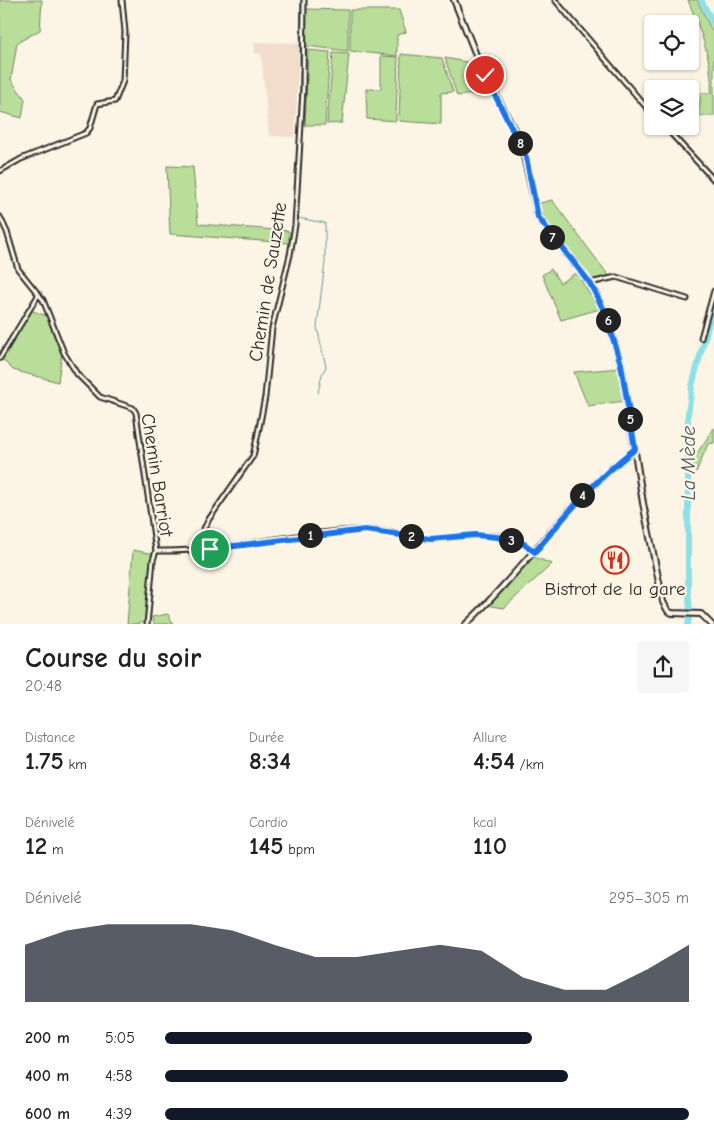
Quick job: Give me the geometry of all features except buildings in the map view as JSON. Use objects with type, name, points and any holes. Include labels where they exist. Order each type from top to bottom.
[{"type":"street","points":[[0,171],[21,159],[86,132],[90,128],[96,104],[115,101],[123,81],[125,32],[122,0]]},
{"type":"street","name":"Chemin de Sauzette","points":[[194,550],[209,519],[253,456],[257,438],[265,397],[272,328],[290,255],[295,224],[303,90],[304,0]]},
{"type":"street","points":[[454,0],[478,60],[521,144],[538,217],[590,283],[605,312],[621,364],[663,602],[668,612],[676,614],[698,613],[704,615],[712,624]]},
{"type":"street","points":[[555,0],[644,105]]},
{"type":"street","points":[[672,135],[714,180]]},
{"type":"street","name":"Chemin Barriot","points":[[0,217],[7,232],[18,269],[43,300],[64,352],[77,374],[100,397],[133,408],[136,413],[156,551]]},
{"type":"street","points":[[590,283],[616,277],[687,299]]},
{"type":"street","points":[[701,338],[714,291]]},
{"type":"street","points":[[0,358],[39,294]]},
{"type":"street","points":[[465,624],[498,593],[581,496],[610,468],[635,449]]},
{"type":"street","points":[[148,624],[153,560],[156,551],[194,550],[365,530],[430,539],[475,535],[497,537],[524,544],[535,552]]},
{"type":"shaded area","points":[[254,42],[299,43],[295,137],[269,136],[261,54],[255,53]]},
{"type":"green space","points":[[0,0],[42,0],[40,30],[17,43],[11,80],[25,99],[22,118],[0,112]]},
{"type":"green space","points":[[688,0],[697,0],[714,35],[714,116],[699,116],[701,93],[711,93],[711,81],[708,57],[699,28],[699,15],[694,15]]},
{"type":"green space","points":[[305,9],[348,10],[348,51],[306,46]]},
{"type":"green space","points":[[350,10],[399,10],[406,32],[397,35],[397,56],[350,51]]},
{"type":"green space","points":[[308,50],[330,52],[325,125],[305,125]]},
{"type":"green space","points":[[333,53],[349,54],[342,123],[327,124]]},
{"type":"green space","points":[[401,54],[442,58],[453,92],[441,93],[441,124],[399,121]]},
{"type":"green space","points":[[381,56],[398,57],[396,121],[367,119],[366,89],[381,89]]},
{"type":"green space","points":[[445,58],[477,64],[492,92],[457,96]]},
{"type":"green space","points":[[167,166],[193,167],[198,224],[289,231],[289,243],[170,234]]},
{"type":"green space","points":[[552,200],[609,276],[595,280],[591,278],[551,232],[536,204]]},
{"type":"green space","points":[[551,269],[560,283],[576,273],[600,309],[561,320],[542,275]]},
{"type":"green space","points":[[30,310],[47,316],[62,353],[58,382],[13,370],[1,358]]},
{"type":"green space","points":[[620,368],[625,401],[588,406],[574,372]]},
{"type":"green space","points":[[714,428],[714,443],[708,444],[696,472],[693,465],[695,456]]},
{"type":"green space","points":[[133,550],[153,554],[146,622],[127,624]]},
{"type":"green space","points":[[534,557],[552,564],[504,608],[487,605]]},
{"type":"green space","points":[[168,614],[173,624],[154,624],[152,617]]},
{"type":"waterway","points":[[300,38],[301,0]]},
{"type":"waterway","name":"La Mède","points":[[701,0],[714,25]]},
{"type":"waterway","points":[[300,43],[300,67]]},
{"type":"waterway","points":[[302,146],[306,49]]},
{"type":"waterway","points":[[299,128],[300,71]]},
{"type":"waterway","points":[[300,166],[302,149]]},
{"type":"waterway","points":[[299,177],[298,218],[325,223],[325,262],[317,327],[326,367],[322,374],[318,393]]},
{"type":"waterway","name":"La Mède","points":[[688,624],[690,611],[688,589],[688,414],[692,386],[714,304]]},
{"type":"place","name":"Bistrot de la gare","points":[[615,560]]},
{"type":"route","points":[[210,549],[365,530],[430,539],[475,535],[497,537],[514,540],[535,552],[581,496],[610,468],[635,449],[621,364],[605,312],[590,283],[538,217],[526,157],[485,75]]}]
